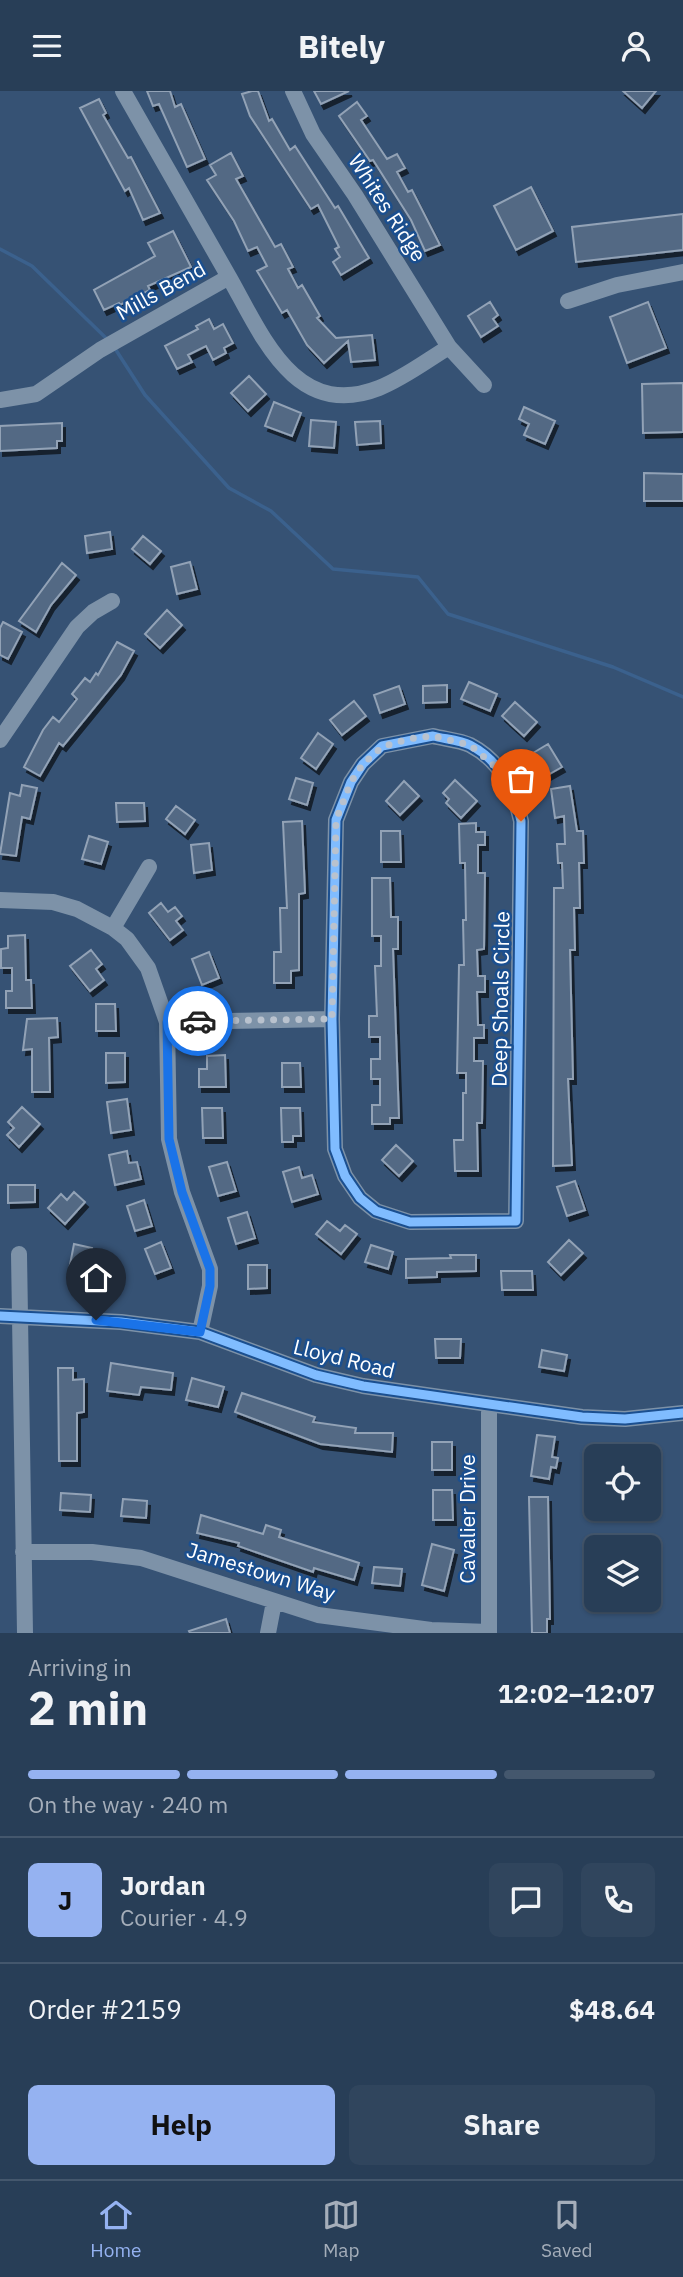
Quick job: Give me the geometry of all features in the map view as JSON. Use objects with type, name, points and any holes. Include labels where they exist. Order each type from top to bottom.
[{"type":"street","name":"Mills Bend","points":[[0,400],[36,394],[121,337],[229,277],[123,91]]},
{"type":"street","name":"Whites Ridge","points":[[293,91],[313,134],[355,195],[449,347],[484,385]]},
{"type":"street","points":[[568,301],[617,285],[683,272]]},
{"type":"street","points":[[229,277],[282,366],[298,380],[315,389],[340,395],[364,393],[392,382],[449,347]]},
{"type":"street","points":[[0,740],[77,627],[93,612],[112,601]]},
{"type":"street","name":"Deep Shoals Circle","points":[[433,736],[470,745],[504,774],[514,792],[521,821],[516,1221],[410,1222],[376,1211],[360,1198],[345,1176],[335,1149],[332,1019],[336,820],[351,782],[363,764],[382,747],[433,736]]},
{"type":"street","points":[[113,928],[149,867]]},
{"type":"street","points":[[0,899],[53,902],[78,909],[127,939],[148,968],[167,1022],[169,1139],[182,1192],[210,1269],[210,1286],[200,1332]]},
{"type":"street","points":[[167,1022],[332,1019]]},
{"type":"street","points":[[19,1254],[25,1633]]},
{"type":"street","name":"Lloyd Road","points":[[0,1315],[22,1314],[200,1332],[340,1381],[489,1404],[604,1418],[683,1413]]},
{"type":"street","name":"Cavalier Drive","points":[[489,1404],[489,1632]]},
{"type":"street","name":"Jamestown Way","points":[[23,1552],[92,1552],[141,1557],[318,1615],[431,1630],[489,1632]]},
{"type":"street","points":[[268,1633],[274,1602]]},
{"type":"building","points":[[147,91],[170,91],[175,107],[181,104],[205,159],[187,167],[159,104],[153,106]]},
{"type":"building","points":[[258,91],[269,121],[272,119],[290,150],[295,146],[335,208],[338,206],[369,258],[341,275],[333,262],[340,257],[335,249],[339,247],[318,205],[311,209],[250,116],[242,94]]},
{"type":"building","points":[[314,91],[349,91],[321,104]]},
{"type":"building","points":[[623,91],[656,91],[642,108]]},
{"type":"building","points":[[99,99],[106,113],[103,115],[128,158],[131,157],[160,213],[143,220],[129,188],[125,191],[80,108]]},
{"type":"building","points":[[357,102],[367,116],[361,120],[387,159],[397,154],[405,168],[397,172],[408,192],[412,190],[440,245],[425,251],[411,220],[373,160],[370,161],[339,116]]},
{"type":"building","points":[[231,153],[243,176],[236,179],[275,247],[281,244],[293,267],[288,269],[298,288],[302,285],[320,316],[317,318],[336,338],[372,335],[375,360],[351,362],[348,341],[324,363],[307,345],[287,310],[282,313],[257,271],[267,266],[257,247],[248,251],[234,221],[207,180],[216,175],[210,165]]},
{"type":"building","points":[[531,187],[553,231],[516,250],[494,206]]},
{"type":"building","points":[[683,214],[683,250],[576,262],[572,227]]},
{"type":"building","points":[[173,231],[191,267],[148,286],[150,290],[120,305],[119,303],[104,310],[94,290],[155,256],[148,243]]},
{"type":"building","points":[[490,302],[498,315],[493,319],[498,326],[481,337],[468,316]]},
{"type":"building","points":[[648,302],[666,348],[627,363],[610,317]]},
{"type":"building","points":[[209,319],[214,329],[223,324],[233,343],[224,348],[226,353],[213,360],[206,346],[188,355],[192,362],[177,369],[165,346],[198,329],[196,326]]},
{"type":"building","points":[[249,376],[266,394],[248,411],[231,393]]},
{"type":"building","points":[[683,383],[683,432],[643,433],[642,384]]},
{"type":"building","points":[[274,402],[301,413],[292,436],[265,426]]},
{"type":"building","points":[[524,407],[555,421],[545,444],[524,435],[529,424],[519,419]]},
{"type":"building","points":[[311,420],[336,422],[334,448],[309,446]]},
{"type":"building","points":[[380,421],[381,443],[357,445],[355,422]]},
{"type":"building","points":[[62,423],[62,441],[57,441],[57,448],[0,451],[0,426]]},
{"type":"building","points":[[644,473],[683,474],[683,501],[644,501]]},
{"type":"building","points":[[110,532],[112,549],[87,553],[85,536]]},
{"type":"building","points":[[143,536],[161,551],[150,564],[132,549]]},
{"type":"building","points":[[190,562],[197,589],[177,594],[171,567]]},
{"type":"building","points":[[62,563],[76,575],[51,605],[36,632],[19,621]]},
{"type":"building","points":[[167,610],[182,625],[160,648],[145,634]]},
{"type":"building","points":[[3,622],[22,632],[8,659],[0,655],[0,628]]},
{"type":"building","points":[[117,642],[134,651],[121,675],[63,746],[59,743],[40,776],[24,767],[43,730],[53,717],[59,722],[77,699],[72,694],[85,678],[90,682],[96,673],[98,675]]},
{"type":"building","points":[[469,682],[497,694],[490,711],[461,699]]},
{"type":"building","points":[[447,685],[447,702],[423,703],[423,686]]},
{"type":"building","points":[[399,686],[405,704],[380,713],[374,695]]},
{"type":"building","points":[[354,701],[366,716],[342,735],[330,720]]},
{"type":"building","points":[[515,702],[537,722],[524,736],[502,716]]},
{"type":"building","points":[[318,733],[333,744],[316,769],[301,758]]},
{"type":"building","points":[[548,744],[562,767],[546,776],[533,753]]},
{"type":"building","points":[[296,778],[313,783],[307,805],[289,799]]},
{"type":"building","points":[[455,780],[477,801],[461,818],[446,803],[449,799],[443,793]]},
{"type":"building","points":[[404,781],[419,796],[400,815],[386,801]]},
{"type":"building","points":[[22,785],[37,788],[30,819],[22,817],[16,856],[0,854],[10,793],[20,796]]},
{"type":"building","points":[[570,786],[577,831],[583,831],[584,863],[579,863],[580,908],[574,908],[575,950],[570,950],[573,1079],[568,1079],[572,1165],[553,1166],[554,888],[563,888],[562,863],[558,863],[557,844],[565,844],[564,816],[555,818],[551,789]]},
{"type":"building","points":[[116,803],[144,803],[145,821],[117,822]]},
{"type":"building","points":[[176,806],[195,820],[185,834],[166,819]]},
{"type":"building","points":[[302,821],[305,893],[299,894],[299,970],[291,971],[291,983],[274,983],[274,952],[281,952],[280,908],[287,908],[283,822]]},
{"type":"building","points":[[476,823],[476,832],[485,832],[485,845],[478,845],[478,873],[485,873],[484,949],[477,950],[478,976],[485,976],[485,992],[477,992],[478,1025],[484,1025],[484,1038],[474,1038],[474,1061],[483,1061],[482,1123],[477,1123],[478,1171],[455,1171],[454,1140],[463,1140],[463,1093],[466,1093],[466,1073],[457,1073],[459,965],[464,965],[463,920],[466,920],[465,863],[460,863],[459,824]]},
{"type":"building","points":[[381,831],[400,831],[401,862],[381,862]]},
{"type":"building","points":[[89,836],[108,842],[101,864],[82,859]]},
{"type":"building","points":[[209,843],[212,870],[194,873],[191,845]]},
{"type":"building","points":[[372,878],[390,878],[391,917],[398,917],[398,949],[393,949],[399,1118],[390,1118],[390,1124],[372,1124],[372,1105],[380,1105],[380,1079],[371,1079],[371,1059],[380,1059],[380,1037],[369,1037],[369,1016],[377,1016],[375,966],[381,966],[381,936],[372,936]]},
{"type":"building","points":[[161,903],[168,912],[175,907],[182,916],[176,921],[183,930],[170,940],[149,913]]},
{"type":"building","points":[[25,935],[26,980],[31,980],[32,1008],[6,1008],[6,991],[12,991],[12,968],[1,968],[1,949],[8,948],[8,936]]},
{"type":"building","points":[[91,950],[102,964],[96,969],[104,980],[90,991],[70,966]]},
{"type":"building","points":[[209,952],[219,978],[202,985],[192,959]]},
{"type":"building","points":[[96,1004],[115,1004],[116,1031],[96,1031]]},
{"type":"building","points":[[57,1018],[58,1037],[49,1038],[50,1092],[32,1092],[32,1049],[23,1050],[27,1019]]},
{"type":"building","points":[[106,1053],[125,1053],[125,1082],[106,1083]]},
{"type":"building","points":[[225,1055],[226,1087],[199,1087],[199,1069],[207,1069],[207,1056]]},
{"type":"building","points":[[282,1063],[300,1063],[301,1087],[282,1087]]},
{"type":"building","points":[[127,1099],[131,1130],[111,1133],[107,1102]]},
{"type":"building","points":[[22,1107],[40,1124],[19,1147],[7,1135],[14,1128],[8,1122]]},
{"type":"building","points":[[202,1108],[222,1108],[223,1138],[203,1138]]},
{"type":"building","points":[[281,1108],[300,1108],[301,1136],[293,1136],[293,1142],[282,1142]]},
{"type":"building","points":[[396,1145],[413,1161],[399,1176],[382,1160]]},
{"type":"building","points":[[127,1151],[129,1163],[137,1162],[141,1179],[115,1185],[109,1155]]},
{"type":"building","points":[[227,1162],[236,1191],[218,1196],[209,1167]]},
{"type":"building","points":[[299,1167],[302,1178],[312,1175],[318,1194],[292,1202],[283,1172]]},
{"type":"building","points":[[575,1181],[585,1210],[567,1216],[557,1187]]},
{"type":"building","points":[[8,1185],[35,1185],[35,1202],[8,1203]]},
{"type":"building","points":[[74,1192],[85,1202],[65,1224],[48,1208],[61,1194],[67,1200]]},
{"type":"building","points":[[144,1200],[152,1226],[135,1231],[127,1206]]},
{"type":"building","points":[[247,1212],[255,1238],[236,1244],[228,1218]]},
{"type":"building","points":[[327,1221],[340,1231],[345,1225],[357,1234],[341,1254],[316,1234]]},
{"type":"building","points":[[569,1240],[583,1253],[561,1275],[548,1262]]},
{"type":"building","points":[[161,1242],[171,1268],[155,1274],[145,1249]]},
{"type":"building","points":[[74,1244],[92,1248],[87,1278],[68,1275]]},
{"type":"building","points":[[371,1245],[393,1252],[388,1269],[365,1262]]},
{"type":"building","points":[[450,1255],[476,1255],[476,1271],[437,1272],[437,1277],[406,1278],[406,1259],[451,1258]]},
{"type":"building","points":[[248,1265],[267,1265],[267,1288],[248,1289]]},
{"type":"building","points":[[501,1271],[532,1271],[533,1290],[502,1290]]},
{"type":"building","points":[[435,1339],[461,1339],[460,1358],[436,1358]]},
{"type":"building","points":[[542,1350],[567,1355],[564,1371],[539,1367]]},
{"type":"building","points":[[111,1363],[173,1373],[171,1390],[141,1387],[139,1395],[107,1391]]},
{"type":"building","points":[[58,1368],[73,1368],[73,1380],[84,1379],[84,1412],[77,1413],[77,1461],[59,1461]]},
{"type":"building","points":[[192,1378],[224,1387],[218,1407],[186,1400]]},
{"type":"building","points":[[242,1393],[315,1417],[313,1422],[356,1428],[355,1433],[393,1433],[392,1452],[320,1444],[235,1412]]},
{"type":"building","points":[[537,1435],[555,1437],[552,1457],[558,1458],[556,1468],[551,1467],[549,1479],[531,1476]]},
{"type":"building","points":[[432,1442],[452,1442],[452,1470],[432,1470]]},
{"type":"building","points":[[433,1490],[452,1490],[453,1520],[433,1520]]},
{"type":"building","points":[[61,1493],[91,1495],[90,1512],[60,1510]]},
{"type":"building","points":[[529,1497],[548,1497],[550,1619],[547,1619],[547,1633],[532,1633]]},
{"type":"building","points":[[123,1499],[147,1501],[146,1518],[121,1516]]},
{"type":"building","points":[[201,1515],[263,1534],[266,1525],[281,1530],[279,1537],[359,1563],[354,1580],[314,1568],[313,1572],[238,1546],[239,1543],[197,1533]]},
{"type":"building","points":[[432,1544],[454,1550],[444,1591],[422,1585]]},
{"type":"building","points":[[374,1567],[402,1569],[400,1586],[372,1583]]},
{"type":"building","points":[[226,1619],[230,1633],[189,1631]]},
{"type":"waterway","points":[[0,249],[32,266],[107,339]]},
{"type":"waterway","points":[[114,347],[145,395],[229,488],[271,511],[333,569],[418,577],[448,614],[613,667],[683,697]]},
{"type":"cycle path","points":[[433,736],[466,743],[490,759],[510,788],[521,821],[516,1221],[410,1222],[376,1211],[360,1198],[345,1176],[335,1149],[332,1019],[336,820],[351,782],[363,764],[382,746],[433,736]]},
{"type":"cycle path","points":[[0,1316],[121,1322],[200,1332],[316,1375],[363,1386],[489,1404],[582,1417],[625,1419],[683,1413]]},
{"type":"way so far","points":[[198,1021],[332,1019],[336,820],[351,782],[363,764],[382,747],[408,739],[433,736],[470,745],[504,774],[514,792],[521,821]]},
{"type":"route","points":[[96,1320],[200,1332],[210,1286],[210,1269],[182,1192],[169,1139],[167,1022],[198,1021]]}]
